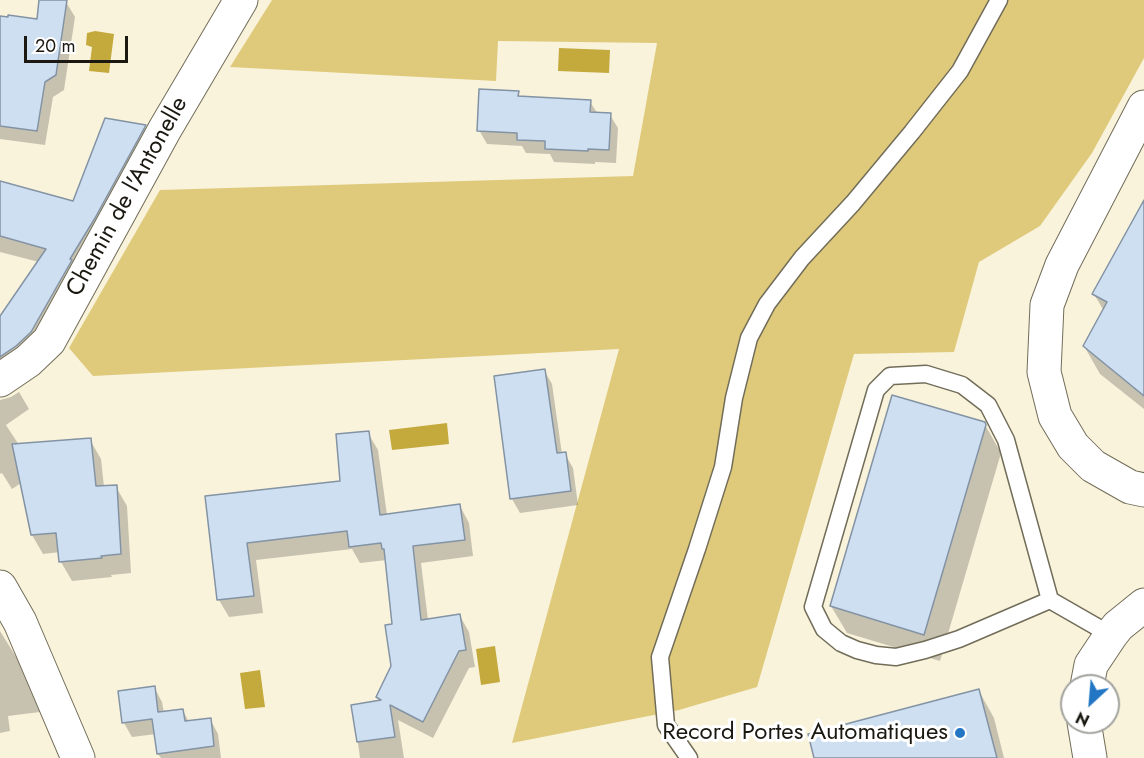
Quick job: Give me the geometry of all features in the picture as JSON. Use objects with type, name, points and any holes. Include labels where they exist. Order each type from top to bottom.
[{"type":"street","name":"Chemin de l'Antonelle","points":[[0,381],[28,361],[49,341],[165,129],[241,0]]},
{"type":"street","points":[[1144,107],[1062,265],[1050,295],[1047,305],[1044,372],[1055,416],[1073,446],[1093,466],[1130,487],[1144,490]]},
{"type":"street","points":[[0,587],[20,622],[78,758]]},
{"type":"street","points":[[1090,674],[1091,665],[1111,635],[1144,604]]},
{"type":"street","points":[[1086,734],[1090,758]]},
{"type":"lane","points":[[689,758],[666,725],[660,657],[723,468],[734,398],[749,338],[767,304],[802,258],[853,203],[960,70],[999,0]]},
{"type":"lane","points":[[1050,600],[959,639],[896,657],[857,650],[841,643],[824,629],[813,607],[876,390],[890,376],[926,374],[962,385],[988,405],[1006,440],[1050,600],[1111,635]]},
{"type":"shaded area","points":[[272,0],[1144,0],[1144,58],[1092,153],[1040,226],[979,262],[954,352],[854,354],[757,687],[679,710],[512,743],[619,349],[93,376],[69,348],[160,190],[633,176],[657,43],[498,41],[496,81],[230,67]]},
{"type":"shaded area","points":[[95,31],[114,34],[109,73],[89,71],[92,47],[86,45],[87,33]]},
{"type":"shaded area","points":[[559,48],[610,50],[609,73],[558,71]]},
{"type":"shaded area","points":[[447,423],[449,444],[392,450],[389,430]]},
{"type":"shaded area","points":[[495,646],[500,682],[481,685],[476,649]]},
{"type":"shaded area","points":[[260,670],[265,707],[245,709],[240,673]]},
{"type":"building","points":[[39,0],[67,0],[56,75],[45,82],[37,131],[0,126],[0,16],[37,19]]},
{"type":"building","points":[[479,89],[519,91],[518,96],[591,100],[590,112],[611,113],[609,150],[545,149],[545,141],[517,140],[517,133],[477,131]]},
{"type":"building","points":[[105,118],[146,125],[31,332],[0,357],[0,316],[46,249],[0,236],[0,181],[73,201]]},
{"type":"building","points":[[1144,200],[1144,396],[1083,346],[1107,302],[1092,294]]},
{"type":"building","points":[[545,369],[557,453],[566,452],[571,491],[510,499],[494,376]]},
{"type":"building","points":[[892,395],[985,422],[986,425],[924,635],[830,606]]},
{"type":"building","points":[[369,431],[380,515],[460,504],[465,540],[413,546],[421,620],[460,614],[466,650],[459,651],[423,722],[390,705],[395,737],[357,742],[351,705],[381,700],[376,697],[391,666],[385,625],[392,624],[384,549],[381,543],[349,547],[347,531],[247,543],[254,596],[217,600],[205,496],[340,481],[336,434]]},
{"type":"building","points":[[91,438],[96,486],[117,485],[121,554],[59,562],[56,533],[31,535],[12,444]]},
{"type":"building","points":[[155,686],[158,712],[183,709],[185,721],[211,718],[214,746],[157,754],[152,719],[122,723],[118,691]]},
{"type":"building","points":[[979,689],[997,758],[814,758],[808,734]]},
{"type":"place","name":"Record Portes Automatiques","points":[[960,733]]}]
